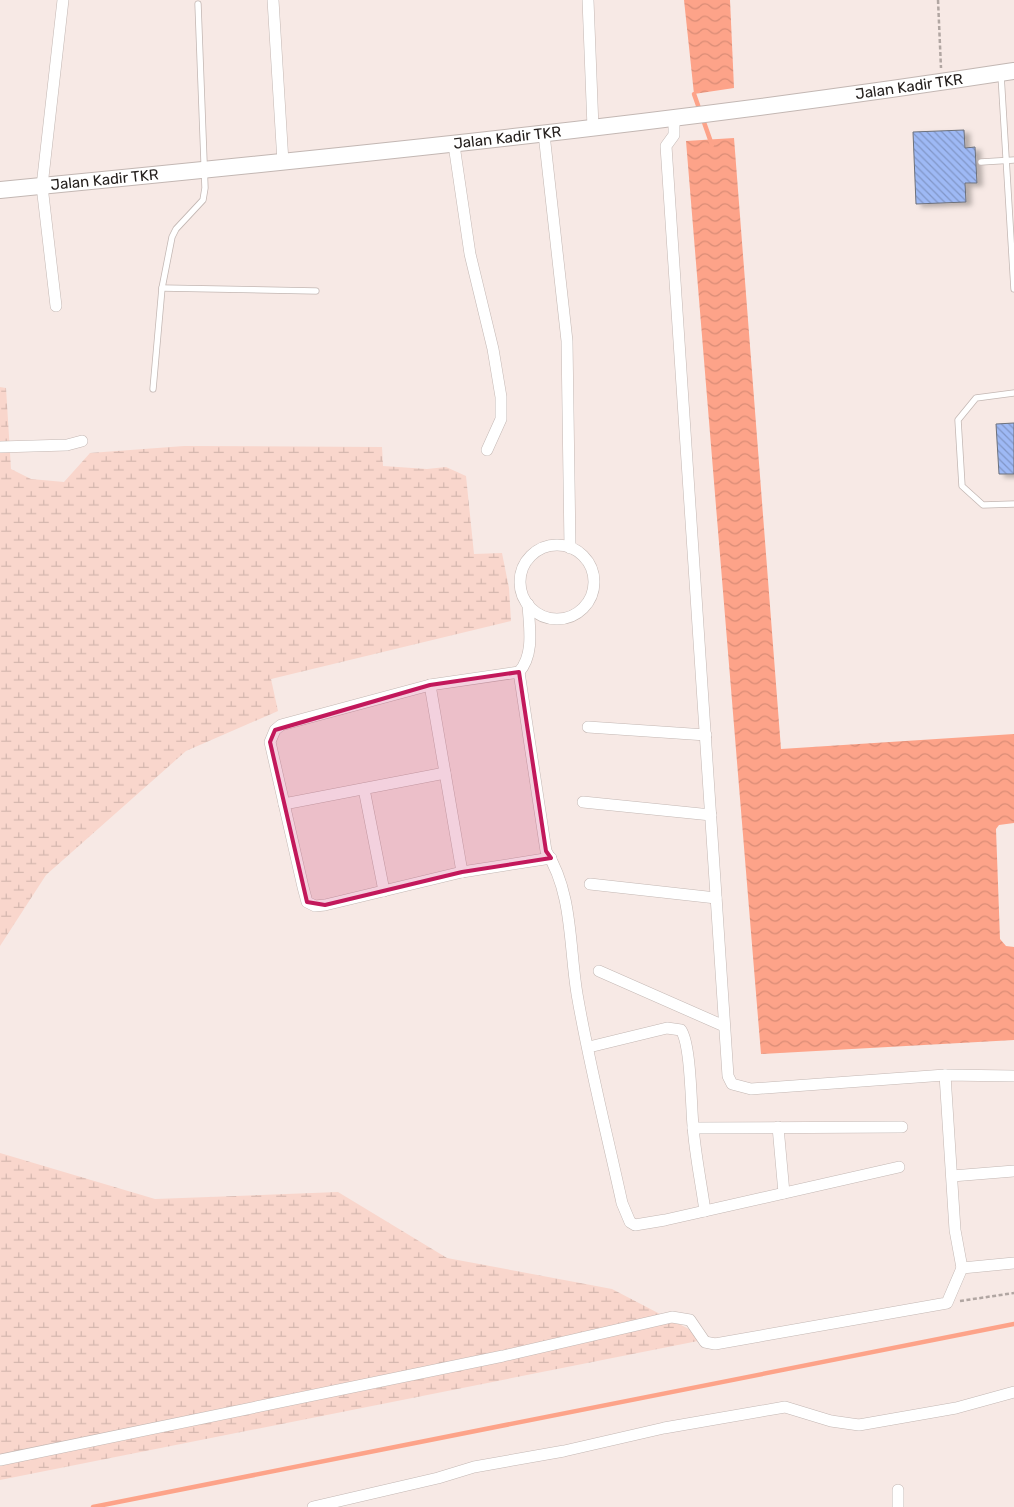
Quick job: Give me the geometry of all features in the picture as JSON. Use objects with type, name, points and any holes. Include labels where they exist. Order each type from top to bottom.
[{"type":"street","points":[[56,306],[42,186],[63,0]]},
{"type":"street","points":[[273,0],[283,162]]},
{"type":"street","points":[[588,0],[593,128]]},
{"type":"street","name":"Jalan Kadir TKR","points":[[0,190],[454,145],[677,116],[762,108],[1007,72]]},
{"type":"street","points":[[677,116],[674,135],[666,146],[728,1076],[732,1084],[741,1088],[945,1075],[1014,1076]]},
{"type":"street","points":[[544,134],[567,342],[570,548]]},
{"type":"street","points":[[454,145],[470,254],[493,349],[501,397],[501,419],[486,450]]},
{"type":"street","points":[[0,447],[67,445],[82,441]]},
{"type":"street","points":[[528,604],[544,616],[565,618],[583,608],[590,600],[594,580],[592,569],[579,553],[570,548],[560,546],[544,548],[531,556],[525,564],[520,585],[528,604],[528,655],[526,664],[519,672],[430,685],[281,725],[275,730],[270,742],[308,902],[316,906],[462,872],[551,858]]},
{"type":"street","points":[[519,672],[546,851],[556,866],[566,898],[577,994],[622,1203],[630,1222],[636,1224],[704,1211],[900,1168]]},
{"type":"street","points":[[430,685],[462,872]]},
{"type":"street","points":[[588,727],[706,735]]},
{"type":"street","points":[[284,804],[445,774]]},
{"type":"street","points":[[364,788],[384,891]]},
{"type":"street","points":[[584,802],[711,815]]},
{"type":"street","points":[[590,884],[716,898]]},
{"type":"street","points":[[600,971],[724,1026]]},
{"type":"street","points":[[588,1046],[667,1028],[680,1030],[684,1035],[693,1128],[704,1211]]},
{"type":"street","points":[[0,1460],[503,1356],[672,1317],[690,1320],[705,1342],[715,1344],[946,1303],[962,1268],[955,1230],[945,1075]]},
{"type":"street","points":[[693,1128],[902,1126]]},
{"type":"street","points":[[778,1127],[784,1193]]},
{"type":"street","points":[[952,1176],[1014,1170]]},
{"type":"street","points":[[962,1268],[1014,1263]]},
{"type":"street","points":[[313,1507],[438,1478],[474,1466],[564,1451],[664,1428],[785,1407],[831,1421],[859,1425],[956,1408],[1014,1392]]},
{"type":"street","points":[[898,1490],[898,1507]]},
{"type":"lane","points":[[153,390],[162,288],[172,237],[176,229],[202,200],[206,171],[198,4]]},
{"type":"lane","points":[[1007,72],[1007,161],[1014,289]]},
{"type":"lane","points":[[981,162],[1014,160]]},
{"type":"lane","points":[[162,288],[316,291]]},
{"type":"lane","points":[[1014,394],[976,398],[958,420],[962,486],[983,505],[1014,504]]},
{"type":"path","points":[[938,0],[942,82]]},
{"type":"path","points":[[946,1303],[1014,1292]]},
{"type":"highlighted area","points":[[519,672],[546,851],[551,858],[462,872],[325,905],[307,902],[270,742],[275,730],[430,685]]},
{"type":"green space","points":[[0,387],[6,388],[11,469],[31,479],[64,482],[90,453],[184,446],[382,447],[383,466],[427,469],[446,467],[466,476],[474,554],[502,553],[509,588],[511,621],[271,679],[278,711],[186,751],[46,875],[0,946]]},
{"type":"green space","points":[[0,1153],[155,1199],[338,1192],[447,1258],[612,1289],[708,1339],[0,1480]]},
{"type":"water","points":[[684,0],[730,0],[734,88],[694,94]]},
{"type":"water","points":[[734,138],[781,749],[1014,734],[1014,823],[999,825],[996,829],[1000,939],[1006,946],[1014,947],[1014,1040],[761,1054],[686,141]]},
{"type":"building","points":[[964,130],[965,148],[975,147],[977,183],[965,183],[966,202],[916,204],[913,132]]},
{"type":"building","points":[[1014,423],[1014,474],[999,474],[996,424]]},
{"type":"waterway","points":[[694,94],[712,145]]},
{"type":"waterway","points":[[93,1507],[1014,1324]]}]
